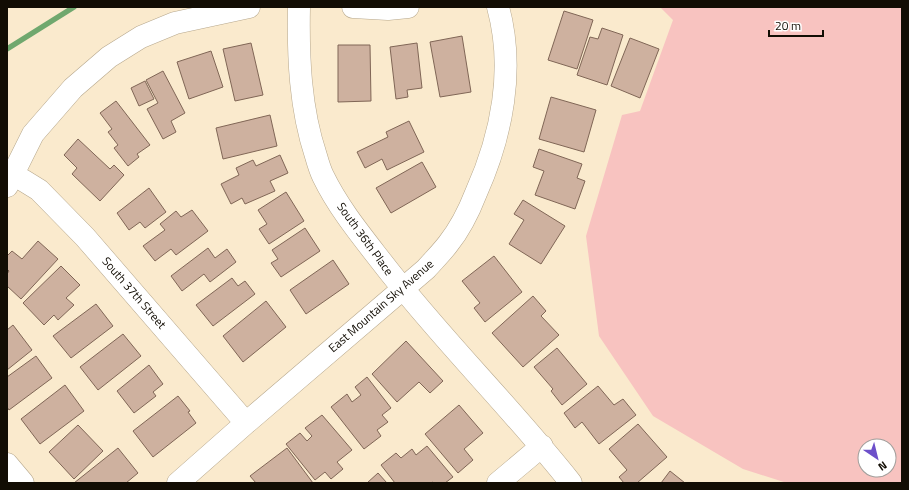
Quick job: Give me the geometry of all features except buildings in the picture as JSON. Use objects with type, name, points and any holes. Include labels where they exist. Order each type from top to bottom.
[{"type":"street","points":[[10,180],[33,134],[73,88],[109,57],[141,37],[175,23],[249,7]]},
{"type":"street","name":"South 36th Place","points":[[299,7],[298,41],[308,132],[323,176],[345,215],[403,289],[542,446],[571,483]]},
{"type":"street","points":[[353,7],[388,9],[408,7]]},
{"type":"street","name":"East Mountain Sky Avenue","points":[[178,483],[426,269],[449,243],[470,209],[486,173],[495,143],[501,113],[505,80],[506,45],[498,7]]},
{"type":"street","name":"South 37th Street","points":[[10,180],[38,190],[85,237],[246,423]]},
{"type":"street","points":[[498,483],[542,446]]},
{"type":"street","points":[[7,464],[23,483]]},
{"type":"shaded area","points":[[660,7],[902,7],[902,483],[787,483],[743,469],[653,416],[599,336],[586,236],[622,115],[640,111],[673,20]]},
{"type":"waterway","points":[[7,49],[74,7]]}]
